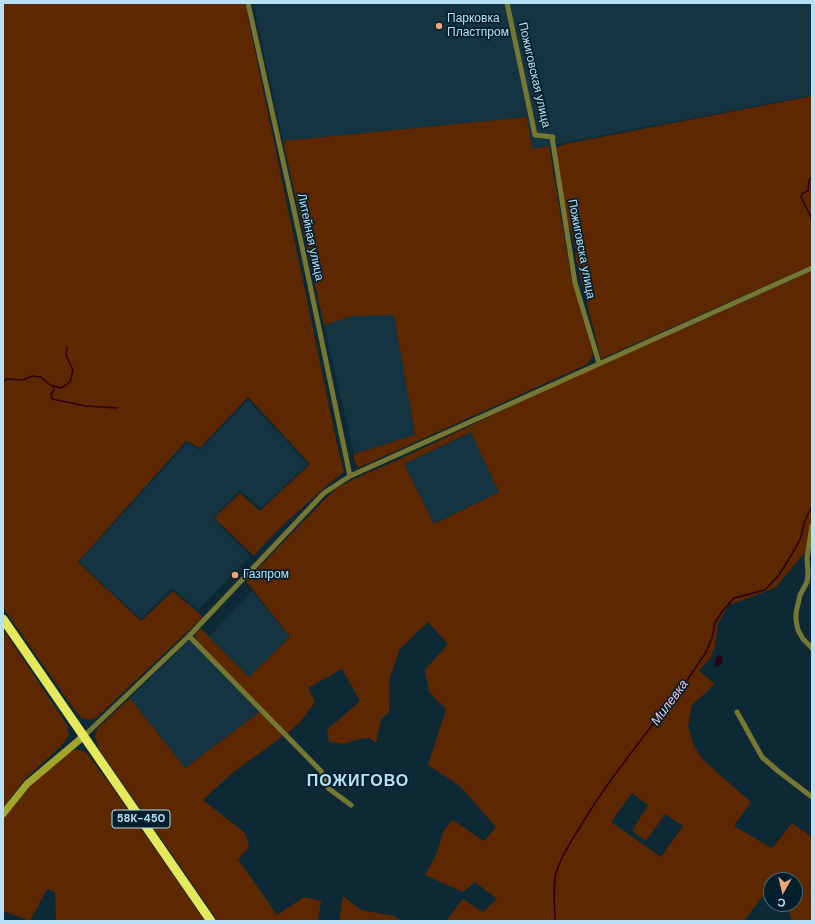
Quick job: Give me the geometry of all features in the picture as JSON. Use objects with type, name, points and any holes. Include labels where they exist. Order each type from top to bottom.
[{"type":"highway","name":"58К-450","points":[[3,619],[211,921]]},
{"type":"street","name":"Литейная улица","points":[[248,3],[301,242],[350,476]]},
{"type":"street","name":"Пожиговская улица","points":[[507,3],[535,135],[553,137]]},
{"type":"street","name":"Пожиговска улица","points":[[553,137],[575,283],[599,363]]},
{"type":"street","points":[[3,814],[26,784],[84,736],[189,636],[324,493],[350,476],[812,268]]},
{"type":"street","points":[[812,526],[807,558],[807,578],[800,595],[796,613],[798,630],[803,639],[812,648]]},
{"type":"street","points":[[189,636],[321,771],[328,788],[351,805]]},
{"type":"street","points":[[737,712],[762,757],[812,798]]},
{"type":"shaded area","points":[[3,3],[245,3],[344,472],[335,478],[281,527],[254,556],[214,518],[240,493],[260,511],[310,464],[248,397],[200,448],[186,441],[78,562],[141,621],[173,591],[203,617],[96,718],[88,720],[83,719],[74,709],[3,608]]},
{"type":"shaded area","points":[[253,3],[812,3],[812,95],[532,149],[527,117],[283,141]]},
{"type":"shaded area","points":[[812,96],[812,265],[601,359],[576,260],[574,241],[567,223],[555,148],[565,144]]},
{"type":"shaded area","points":[[527,117],[532,149],[549,146],[571,277],[593,354],[588,364],[358,468],[354,460],[354,454],[415,435],[394,315],[352,316],[324,325],[283,141]]},
{"type":"shaded area","points":[[812,271],[812,535],[808,549],[775,588],[729,605],[718,623],[715,646],[711,657],[699,671],[715,684],[692,705],[688,727],[694,746],[703,760],[751,802],[734,826],[772,848],[792,823],[812,837],[812,921],[792,921],[789,912],[803,912],[803,872],[763,872],[763,895],[744,921],[446,921],[463,899],[483,912],[497,899],[475,882],[463,892],[425,875],[436,855],[444,830],[453,820],[484,841],[496,827],[460,786],[428,765],[446,709],[429,692],[425,670],[448,644],[428,622],[400,649],[390,677],[389,712],[381,719],[376,743],[369,738],[358,739],[344,744],[329,742],[327,730],[360,701],[342,669],[308,688],[315,702],[300,722],[287,734],[197,642],[195,635],[201,628],[249,677],[290,637],[246,581],[337,488],[632,349],[690,326]],"holes":[[[471,432],[499,492],[434,524],[404,464]],[[632,793],[648,805],[632,831],[646,841],[665,814],[683,826],[661,857],[611,822]]]},
{"type":"shaded area","points":[[394,315],[415,435],[354,454],[324,325],[352,316]]},
{"type":"shaded area","points":[[248,400],[308,464],[261,508],[240,490],[212,518],[250,556],[198,610],[172,588],[141,619],[79,562],[187,443],[200,450]]},
{"type":"shaded area","points":[[472,432],[499,492],[434,524],[404,464]]},
{"type":"shaded area","points":[[252,591],[290,637],[249,677],[209,637]]},
{"type":"shaded area","points":[[3,629],[67,725],[69,735],[63,744],[24,780],[3,808]]},
{"type":"shaded area","points":[[189,640],[261,711],[185,768],[130,698]]},
{"type":"shaded area","points":[[717,655],[722,656],[723,662],[721,665],[716,667],[715,663]]},
{"type":"shaded area","points":[[130,698],[185,768],[261,711],[283,736],[231,774],[203,800],[245,833],[249,847],[238,859],[277,915],[304,897],[321,901],[318,921],[218,921],[99,749],[95,736],[98,728]]},
{"type":"shaded area","points":[[77,749],[87,753],[205,921],[56,921],[55,892],[47,889],[30,921],[3,911],[3,819],[32,784],[68,753]]},
{"type":"shaded area","points":[[343,896],[361,910],[394,916],[402,921],[339,921]]},
{"type":"waterway","name":"Милевка","points":[[812,177],[809,180],[808,191],[803,193],[801,197],[812,219]]},
{"type":"waterway","points":[[3,382],[6,379],[22,380],[33,376],[41,377],[50,385],[61,388],[70,382],[73,370],[66,355],[67,347]]},
{"type":"waterway","points":[[53,386],[54,390],[51,394],[52,399],[86,406],[117,408]]},
{"type":"waterway","name":"Милевка","points":[[555,921],[555,876],[562,858],[590,811],[635,748],[680,691],[706,652],[712,638],[715,623],[721,613],[734,598],[765,590],[779,575],[801,537],[804,523],[812,506]]},
{"type":"place","name":"Парковка Пластпром","points":[[439,26]]},
{"type":"place","name":"Газпром","points":[[235,575]]},
{"type":"district","name":"ПОЖИГОВО","points":[[358,782]]}]
